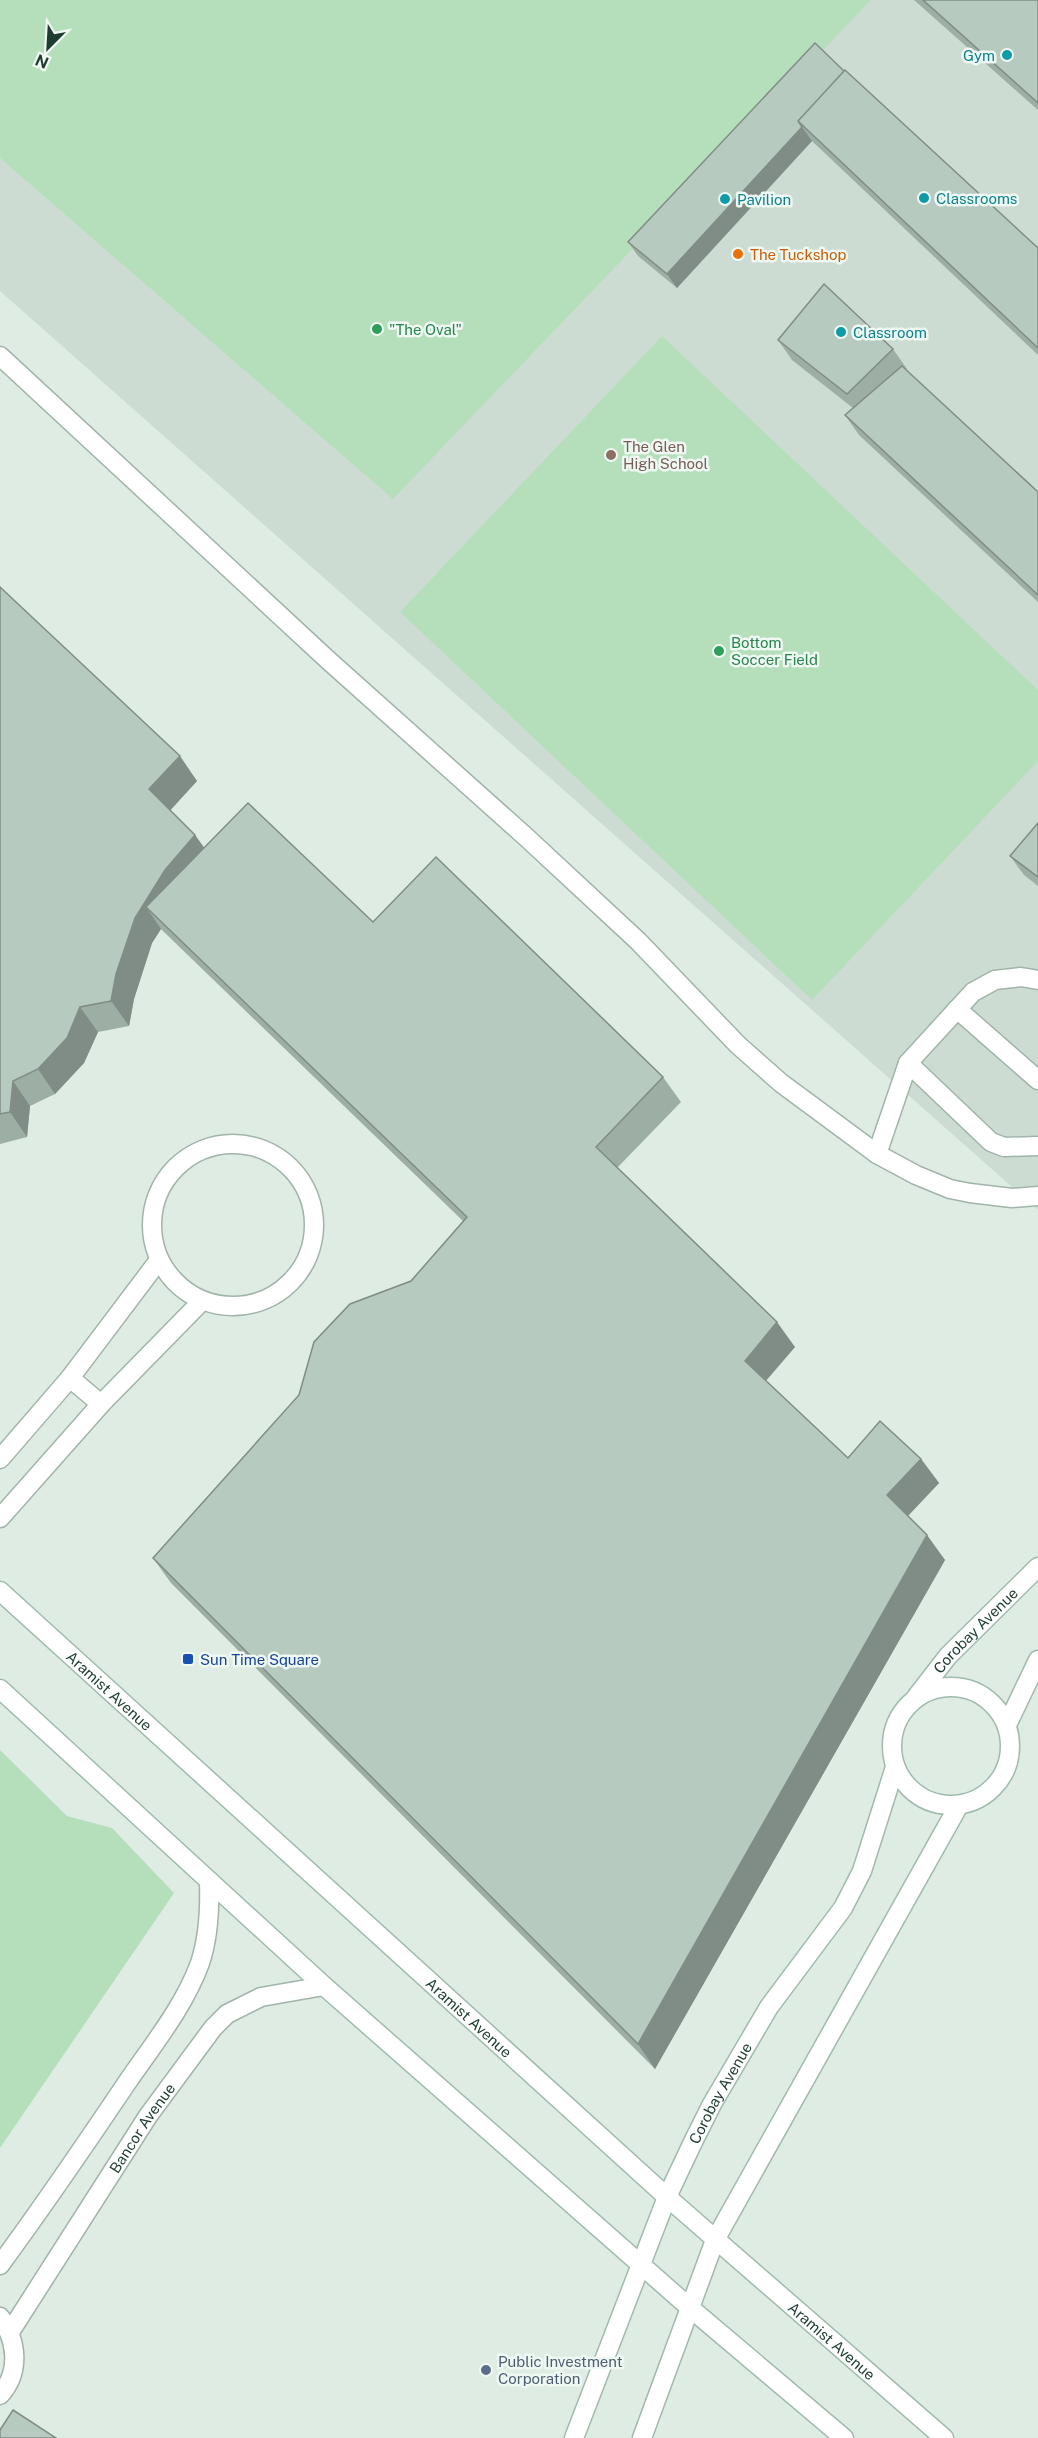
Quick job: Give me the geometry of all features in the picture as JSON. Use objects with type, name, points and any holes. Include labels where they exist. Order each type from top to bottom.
[{"type":"street","points":[[0,356],[328,660],[431,751],[620,925],[738,1045],[809,1106],[877,1154],[915,1175],[950,1189],[988,1196],[1038,1196]]},
{"type":"street","points":[[877,1154],[908,1063],[957,1009],[973,992],[995,980],[1021,977],[1038,980]]},
{"type":"street","points":[[957,1009],[1038,1080]]},
{"type":"street","points":[[908,1063],[991,1143],[1004,1147],[1038,1146]]},
{"type":"street","points":[[219,1144],[241,1144],[262,1149],[281,1160],[296,1174],[308,1192],[314,1213],[314,1235],[309,1256],[299,1274],[283,1290],[265,1300],[244,1306],[223,1306],[202,1301],[184,1291],[170,1277],[159,1260],[152,1239],[151,1218],[156,1197],[166,1178],[180,1162],[198,1151],[219,1144]]},
{"type":"street","points":[[0,1459],[70,1378],[159,1260]]},
{"type":"street","points":[[0,1518],[101,1404],[202,1301]]},
{"type":"street","points":[[70,1378],[101,1404]]},
{"type":"street","name":"Corobay Avenue","points":[[959,1805],[933,1803],[910,1790],[895,1767],[891,1741],[899,1715],[948,1656],[1038,1567]]},
{"type":"street","name":"Aramist Avenue","points":[[0,1591],[715,2241],[944,2438]]},
{"type":"street","points":[[642,2438],[715,2241],[959,1805],[984,1796],[1003,1777],[1011,1751],[1007,1725],[1038,1660]]},
{"type":"street","name":"Corobay Avenue","points":[[917,1696],[942,1686],[969,1689],[992,1703],[1007,1725]]},
{"type":"street","points":[[0,1689],[324,1986],[689,2307],[844,2438]]},
{"type":"street","name":"Corobay Avenue","points":[[574,2438],[666,2197],[712,2104],[769,2007],[824,1935],[848,1899],[862,1870],[895,1767]]},
{"type":"street","points":[[0,2265],[53,2192],[162,2032],[192,1981],[207,1934],[209,1881]]},
{"type":"street","name":"Bancor Avenue","points":[[5,2325],[148,2116],[213,2028],[227,2014],[261,1996],[324,1986]]},
{"type":"street","points":[[0,2395],[11,2378],[14,2363],[14,2348],[5,2325]]},
{"type":"shaded area","name":"The Glen High School","points":[[0,0],[1038,0],[1038,1210],[0,291]]},
{"type":"green space","name":"\"The Oval\"","points":[[0,0],[871,0],[393,499],[0,158]]},
{"type":"green space","name":"Bottom Soccer Field","points":[[662,336],[1038,690],[1038,761],[812,1000],[400,612]]},
{"type":"green space","points":[[0,1750],[67,1816],[112,1828],[174,1893],[0,2148]]},
{"type":"building","name":"Gym","points":[[923,0],[1038,0],[1038,103]]},
{"type":"building","name":"Pavilion","points":[[815,43],[844,71],[798,121],[802,127],[667,274],[628,242]]},
{"type":"building","name":"Classrooms","points":[[845,70],[1038,248],[1038,348],[798,121]]},
{"type":"building","name":"Classroom","points":[[824,284],[893,349],[847,394],[778,340]]},
{"type":"building","points":[[902,366],[1038,492],[1038,595],[845,415]]},
{"type":"building","points":[[0,587],[180,756],[149,789],[195,835],[165,870],[135,918],[116,974],[111,1001],[80,1007],[67,1038],[38,1069],[13,1081],[10,1112],[0,1114]]},
{"type":"building","points":[[248,803],[373,922],[436,857],[663,1077],[596,1147],[777,1322],[745,1361],[848,1458],[880,1421],[921,1459],[887,1495],[927,1535],[638,2044],[153,1558],[299,1395],[314,1342],[350,1304],[411,1281],[467,1217],[146,907]]},
{"type":"building","points":[[1038,823],[1038,877],[1010,856]]},
{"type":"building","points":[[13,2410],[56,2438],[0,2438],[0,2430]]},
{"type":"place","name":"Gym","points":[[1007,55]]},
{"type":"place","name":"Classrooms","points":[[924,198]]},
{"type":"place","name":"Pavilion","points":[[725,199]]},
{"type":"place","name":"The Tuckshop","points":[[738,254]]},
{"type":"place","name":"\"The Oval\"","points":[[377,329]]},
{"type":"place","name":"Classroom","points":[[841,332]]},
{"type":"place","name":"The Glen High School","points":[[611,455]]},
{"type":"place","name":"Bottom Soccer Field","points":[[719,651]]},
{"type":"place","name":"Sun Time Square","points":[[188,1659]]},
{"type":"place","name":"Public Investment Corporation","points":[[486,2370]]}]
